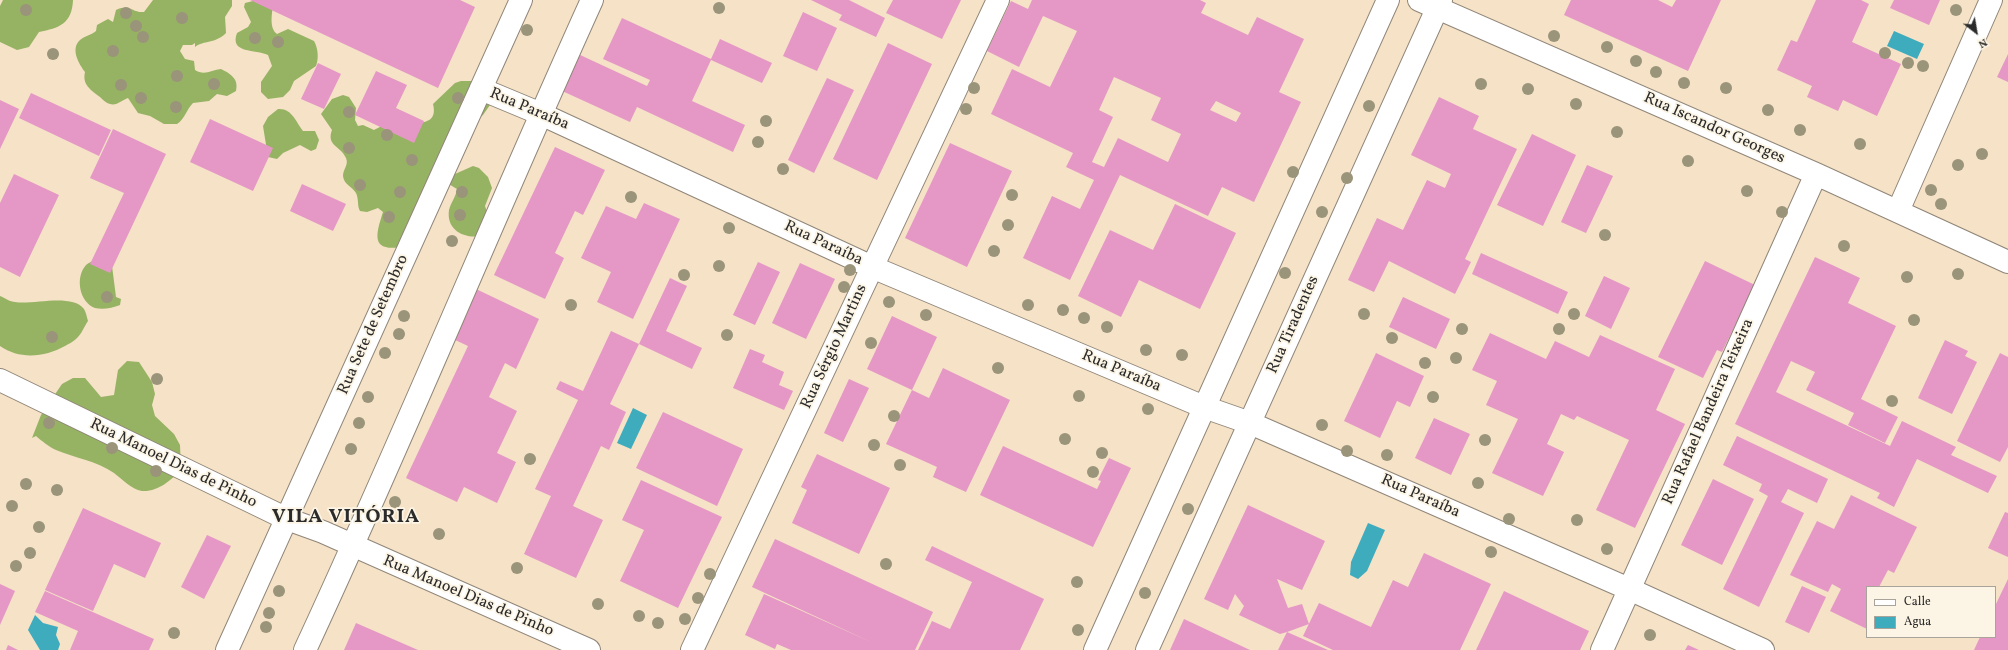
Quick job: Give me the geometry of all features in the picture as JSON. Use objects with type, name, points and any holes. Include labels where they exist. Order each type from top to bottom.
[{"type":"street","name":"Rua Sete de Setembro","points":[[227,650],[521,0]]},
{"type":"street","points":[[305,650],[353,547],[540,114],[592,0]]},
{"type":"street","name":"Rua Sérgio Martins","points":[[692,650],[998,0]]},
{"type":"street","points":[[1095,650],[1388,0]]},
{"type":"street","points":[[1898,212],[1992,0]]},
{"type":"street","name":"Rua Iscandor Georges","points":[[1433,3],[1816,174],[2008,262]]},
{"type":"street","name":"Rua Tiradentes","points":[[1147,650],[1250,423],[1433,3]]},
{"type":"street","name":"Rua Paraíba","points":[[481,89],[540,114],[872,267],[1204,407],[1250,423],[1629,589],[1763,650]]},
{"type":"street","name":"Rua Rafael Bandeira Teixeira","points":[[1602,650],[1816,174]]},
{"type":"street","name":"Rua Manoel Dias de Pinho","points":[[0,380],[287,519],[323,532],[353,547],[589,650]]},
{"type":"green space","points":[[3,0],[73,0],[70,15],[63,24],[53,29],[39,32],[29,47],[17,50],[0,42],[0,6]]},
{"type":"green space","points":[[153,0],[232,0],[232,6],[225,17],[226,33],[218,39],[202,43],[195,47],[195,43],[192,45],[183,45],[180,51],[185,59],[194,61],[195,70],[198,72],[205,73],[221,69],[228,73],[235,80],[237,87],[236,91],[227,96],[217,94],[209,101],[193,103],[182,120],[177,124],[164,124],[150,116],[138,113],[128,98],[115,104],[106,102],[86,84],[84,77],[85,72],[76,56],[77,44],[80,40],[96,31],[97,25],[108,19],[113,22],[116,10],[128,8],[144,12]]},
{"type":"green space","points":[[257,0],[273,5],[272,25],[277,34],[288,29],[314,41],[318,53],[316,66],[294,81],[290,90],[283,97],[268,99],[261,92],[261,82],[272,66],[268,55],[245,50],[240,48],[237,44],[237,33],[248,27],[251,22],[244,7],[245,3]]},
{"type":"green space","points":[[461,81],[479,81],[490,105],[483,115],[468,128],[450,170],[455,174],[473,166],[479,168],[488,177],[492,188],[485,206],[489,218],[481,236],[468,236],[453,228],[450,223],[449,210],[456,195],[457,189],[447,183],[402,247],[385,247],[380,244],[377,234],[383,212],[378,208],[367,212],[360,211],[356,193],[346,183],[343,176],[347,160],[344,154],[332,143],[332,130],[321,114],[332,99],[343,95],[349,97],[356,108],[355,120],[358,126],[363,125],[374,130],[391,122],[420,123],[431,118],[434,113],[433,104],[455,83]]},
{"type":"green space","points":[[278,109],[283,109],[290,113],[303,131],[315,131],[319,140],[316,149],[311,151],[300,145],[283,153],[277,159],[268,157],[263,126],[268,117]]},
{"type":"green space","points":[[97,259],[112,266],[116,297],[121,299],[120,305],[101,309],[95,308],[85,300],[82,295],[80,282],[83,270],[87,264]]},
{"type":"green space","points":[[0,296],[9,301],[23,303],[52,301],[71,302],[78,304],[84,309],[88,321],[76,339],[57,350],[41,355],[24,355],[16,353],[0,346]]},
{"type":"green space","points":[[127,361],[139,362],[152,382],[155,394],[152,405],[155,416],[174,434],[180,445],[181,469],[164,484],[154,490],[138,490],[100,465],[53,449],[36,436],[32,438],[41,415],[62,384],[73,378],[85,378],[101,397],[114,395],[118,370]]},
{"type":"water","points":[[1894,31],[1924,44],[1917,59],[1887,46]]},
{"type":"water","points":[[633,408],[647,415],[631,449],[617,443]]},
{"type":"water","points":[[1368,523],[1385,530],[1367,571],[1358,579],[1350,575],[1351,562]]},
{"type":"water","points":[[35,615],[43,623],[58,627],[56,635],[60,644],[58,650],[40,650],[28,630]]},
{"type":"building","points":[[250,0],[460,0],[475,7],[438,88]]},
{"type":"building","points":[[811,0],[849,0],[885,18],[876,37],[839,20],[842,15]]},
{"type":"building","points":[[893,0],[961,0],[942,39],[886,13]]},
{"type":"building","points":[[1032,0],[1200,0],[1206,3],[1201,13],[1248,35],[1257,17],[1304,39],[1279,92],[1301,102],[1254,202],[1222,187],[1208,216],[1120,175],[1070,280],[1023,258],[1052,196],[1080,209],[1094,180],[1066,167],[1073,153],[991,114],[1012,69],[1050,87],[1077,31],[1043,16],[1019,67],[987,51],[1011,1],[1028,9]],"holes":[[[1114,77],[1161,98],[1151,120],[1181,134],[1168,162],[1118,138],[1104,167],[1092,162],[1113,117],[1099,110]],[[1216,101],[1241,113],[1236,122],[1210,110]]]},
{"type":"building","points":[[1571,0],[1658,0],[1672,7],[1676,0],[1721,0],[1688,71],[1564,15]]},
{"type":"building","points":[[1816,0],[1861,0],[1869,4],[1852,42],[1901,64],[1877,116],[1843,100],[1838,111],[1807,97],[1812,86],[1777,70],[1791,40],[1797,42]]},
{"type":"building","points":[[1894,0],[1940,0],[1929,25],[1890,8]]},
{"type":"building","points":[[803,12],[837,28],[817,71],[783,56]]},
{"type":"building","points":[[622,18],[711,59],[720,39],[772,63],[762,83],[711,60],[692,101],[745,125],[733,152],[637,107],[630,122],[560,90],[578,54],[647,86],[650,80],[603,59]]},
{"type":"building","points":[[888,43],[932,64],[877,180],[833,159]]},
{"type":"building","points":[[2008,54],[2008,82],[1997,77]]},
{"type":"building","points":[[318,63],[341,74],[324,109],[301,99]]},
{"type":"building","points":[[376,71],[407,85],[396,108],[424,121],[414,143],[355,115]]},
{"type":"building","points":[[827,78],[854,90],[814,173],[788,160]]},
{"type":"building","points":[[31,93],[111,130],[99,156],[19,118]]},
{"type":"building","points":[[1439,97],[1479,116],[1473,129],[1517,149],[1465,259],[1471,262],[1455,294],[1389,261],[1374,292],[1348,280],[1377,218],[1403,230],[1427,180],[1445,188],[1451,174],[1411,155]]},
{"type":"building","points":[[0,100],[19,109],[0,149]]},
{"type":"building","points":[[210,119],[273,148],[253,191],[190,162]]},
{"type":"building","points":[[113,129],[166,154],[110,273],[90,264],[124,193],[90,178]]},
{"type":"building","points":[[1532,134],[1576,155],[1543,226],[1497,205]]},
{"type":"building","points":[[950,143],[1012,171],[967,267],[905,238]]},
{"type":"building","points":[[555,147],[605,170],[583,215],[575,211],[555,253],[564,258],[545,299],[494,275]]},
{"type":"building","points":[[1587,165],[1613,176],[1586,233],[1561,222]]},
{"type":"building","points":[[14,174],[59,195],[20,277],[0,267],[0,203]]},
{"type":"building","points":[[302,184],[346,204],[333,231],[290,211]]},
{"type":"building","points":[[644,203],[680,219],[633,319],[597,302],[611,272],[581,258],[606,206],[636,219]]},
{"type":"building","points":[[1175,204],[1236,233],[1200,309],[1139,280],[1121,317],[1078,296],[1110,230],[1153,250]]},
{"type":"building","points":[[1481,253],[1568,292],[1558,314],[1472,274]]},
{"type":"building","points":[[1815,257],[1860,278],[1848,303],[1896,326],[1861,399],[1898,417],[1885,443],[1848,425],[1854,413],[1806,390],[1815,372],[1791,361],[1776,392],[1890,446],[1902,421],[1956,447],[1951,455],[1997,476],[1988,493],[1917,459],[1894,507],[1877,498],[1880,493],[1735,424]]},
{"type":"building","points":[[1705,261],[1755,285],[1722,352],[1717,350],[1703,378],[1658,357]]},
{"type":"building","points":[[758,262],[780,272],[755,325],[733,315]]},
{"type":"building","points":[[800,263],[835,279],[806,339],[772,323]]},
{"type":"building","points":[[1604,276],[1630,288],[1611,329],[1585,316]]},
{"type":"building","points":[[670,278],[687,286],[666,331],[702,348],[692,369],[639,344]]},
{"type":"building","points":[[476,289],[539,319],[516,369],[505,363],[489,397],[517,411],[497,453],[516,462],[497,503],[464,487],[457,502],[406,478],[468,346],[453,339]]},
{"type":"building","points":[[1403,297],[1450,319],[1436,349],[1389,327]]},
{"type":"building","points":[[892,316],[937,337],[912,390],[867,369]]},
{"type":"building","points":[[611,331],[639,344],[610,404],[626,412],[609,450],[601,446],[573,506],[603,520],[576,578],[524,554],[551,496],[535,489],[578,400],[556,389],[560,381],[583,391]]},
{"type":"building","points":[[1490,333],[1546,359],[1555,341],[1589,357],[1600,335],[1675,369],[1656,410],[1685,424],[1635,528],[1596,510],[1629,440],[1577,416],[1574,420],[1561,414],[1547,444],[1564,452],[1543,496],[1492,473],[1518,419],[1486,405],[1497,381],[1472,370]]},
{"type":"building","points":[[1945,340],[1968,351],[1965,356],[1977,362],[1952,414],[1918,398]]},
{"type":"building","points":[[750,349],[765,355],[762,362],[784,372],[779,385],[793,391],[784,410],[733,388]]},
{"type":"building","points":[[1376,353],[1424,376],[1410,407],[1397,401],[1380,438],[1344,421]]},
{"type":"building","points":[[2000,353],[2008,357],[2008,447],[2000,462],[1957,441]]},
{"type":"building","points":[[943,368],[1010,400],[966,492],[933,477],[937,467],[886,444],[912,390],[929,398]]},
{"type":"building","points":[[849,379],[869,388],[843,442],[824,433]]},
{"type":"building","points":[[663,412],[743,449],[717,506],[636,468]]},
{"type":"building","points":[[1434,418],[1470,434],[1451,475],[1415,458]]},
{"type":"building","points":[[1737,436],[1828,479],[1817,503],[1788,489],[1781,502],[1804,513],[1759,607],[1723,589],[1768,496],[1759,491],[1762,484],[1723,465]]},
{"type":"building","points":[[1003,446],[1097,489],[1101,481],[1098,480],[1109,458],[1131,468],[1093,547],[980,495]]},
{"type":"building","points":[[817,454],[890,488],[859,554],[792,523],[807,490],[801,487]]},
{"type":"building","points":[[1713,479],[1754,499],[1722,565],[1681,545]]},
{"type":"building","points":[[641,480],[722,517],[678,608],[620,581],[644,530],[622,520]]},
{"type":"building","points":[[1851,495],[1917,527],[1894,573],[1888,570],[1880,586],[1866,586],[1866,629],[1830,611],[1841,589],[1832,584],[1828,592],[1790,575],[1817,521],[1834,529]]},
{"type":"building","points":[[1248,505],[1325,541],[1302,590],[1277,579],[1288,608],[1302,604],[1309,624],[1280,634],[1239,615],[1244,606],[1235,594],[1228,610],[1204,599]]},
{"type":"building","points":[[83,508],[161,543],[145,578],[114,564],[93,611],[45,590]]},
{"type":"building","points":[[2005,512],[2008,513],[2008,557],[1988,548]]},
{"type":"building","points":[[207,535],[231,546],[204,599],[181,587]]},
{"type":"building","points":[[775,539],[933,612],[915,650],[791,650],[777,644],[775,649],[745,635],[764,594],[871,642],[752,587]]},
{"type":"building","points":[[932,546],[1044,599],[1020,650],[918,650],[932,621],[950,629],[972,582],[925,560]]},
{"type":"building","points":[[1424,553],[1491,584],[1460,650],[1333,650],[1303,636],[1319,603],[1371,627],[1393,580],[1408,587]]},
{"type":"building","points":[[2008,579],[2008,650],[1974,650],[1980,638],[1996,638],[1996,604]]},
{"type":"building","points":[[0,584],[15,591],[0,625]]},
{"type":"building","points":[[1802,586],[1826,597],[1809,633],[1785,622]]},
{"type":"building","points":[[45,591],[154,639],[149,650],[70,650],[78,631],[35,612]]},
{"type":"building","points":[[1504,591],[1589,631],[1580,650],[1476,650]]},
{"type":"building","points":[[1184,619],[1250,650],[1170,650]]},
{"type":"building","points":[[356,623],[418,650],[344,650]]},
{"type":"building","points":[[1287,632],[1328,650],[1278,650]]},
{"type":"building","points":[[8,645],[18,650],[6,650]]},
{"type":"building","points":[[1688,645],[1699,650],[1685,650]]},
{"type":"district","name":"VILA VITÓRIA","points":[[346,518]]}]
